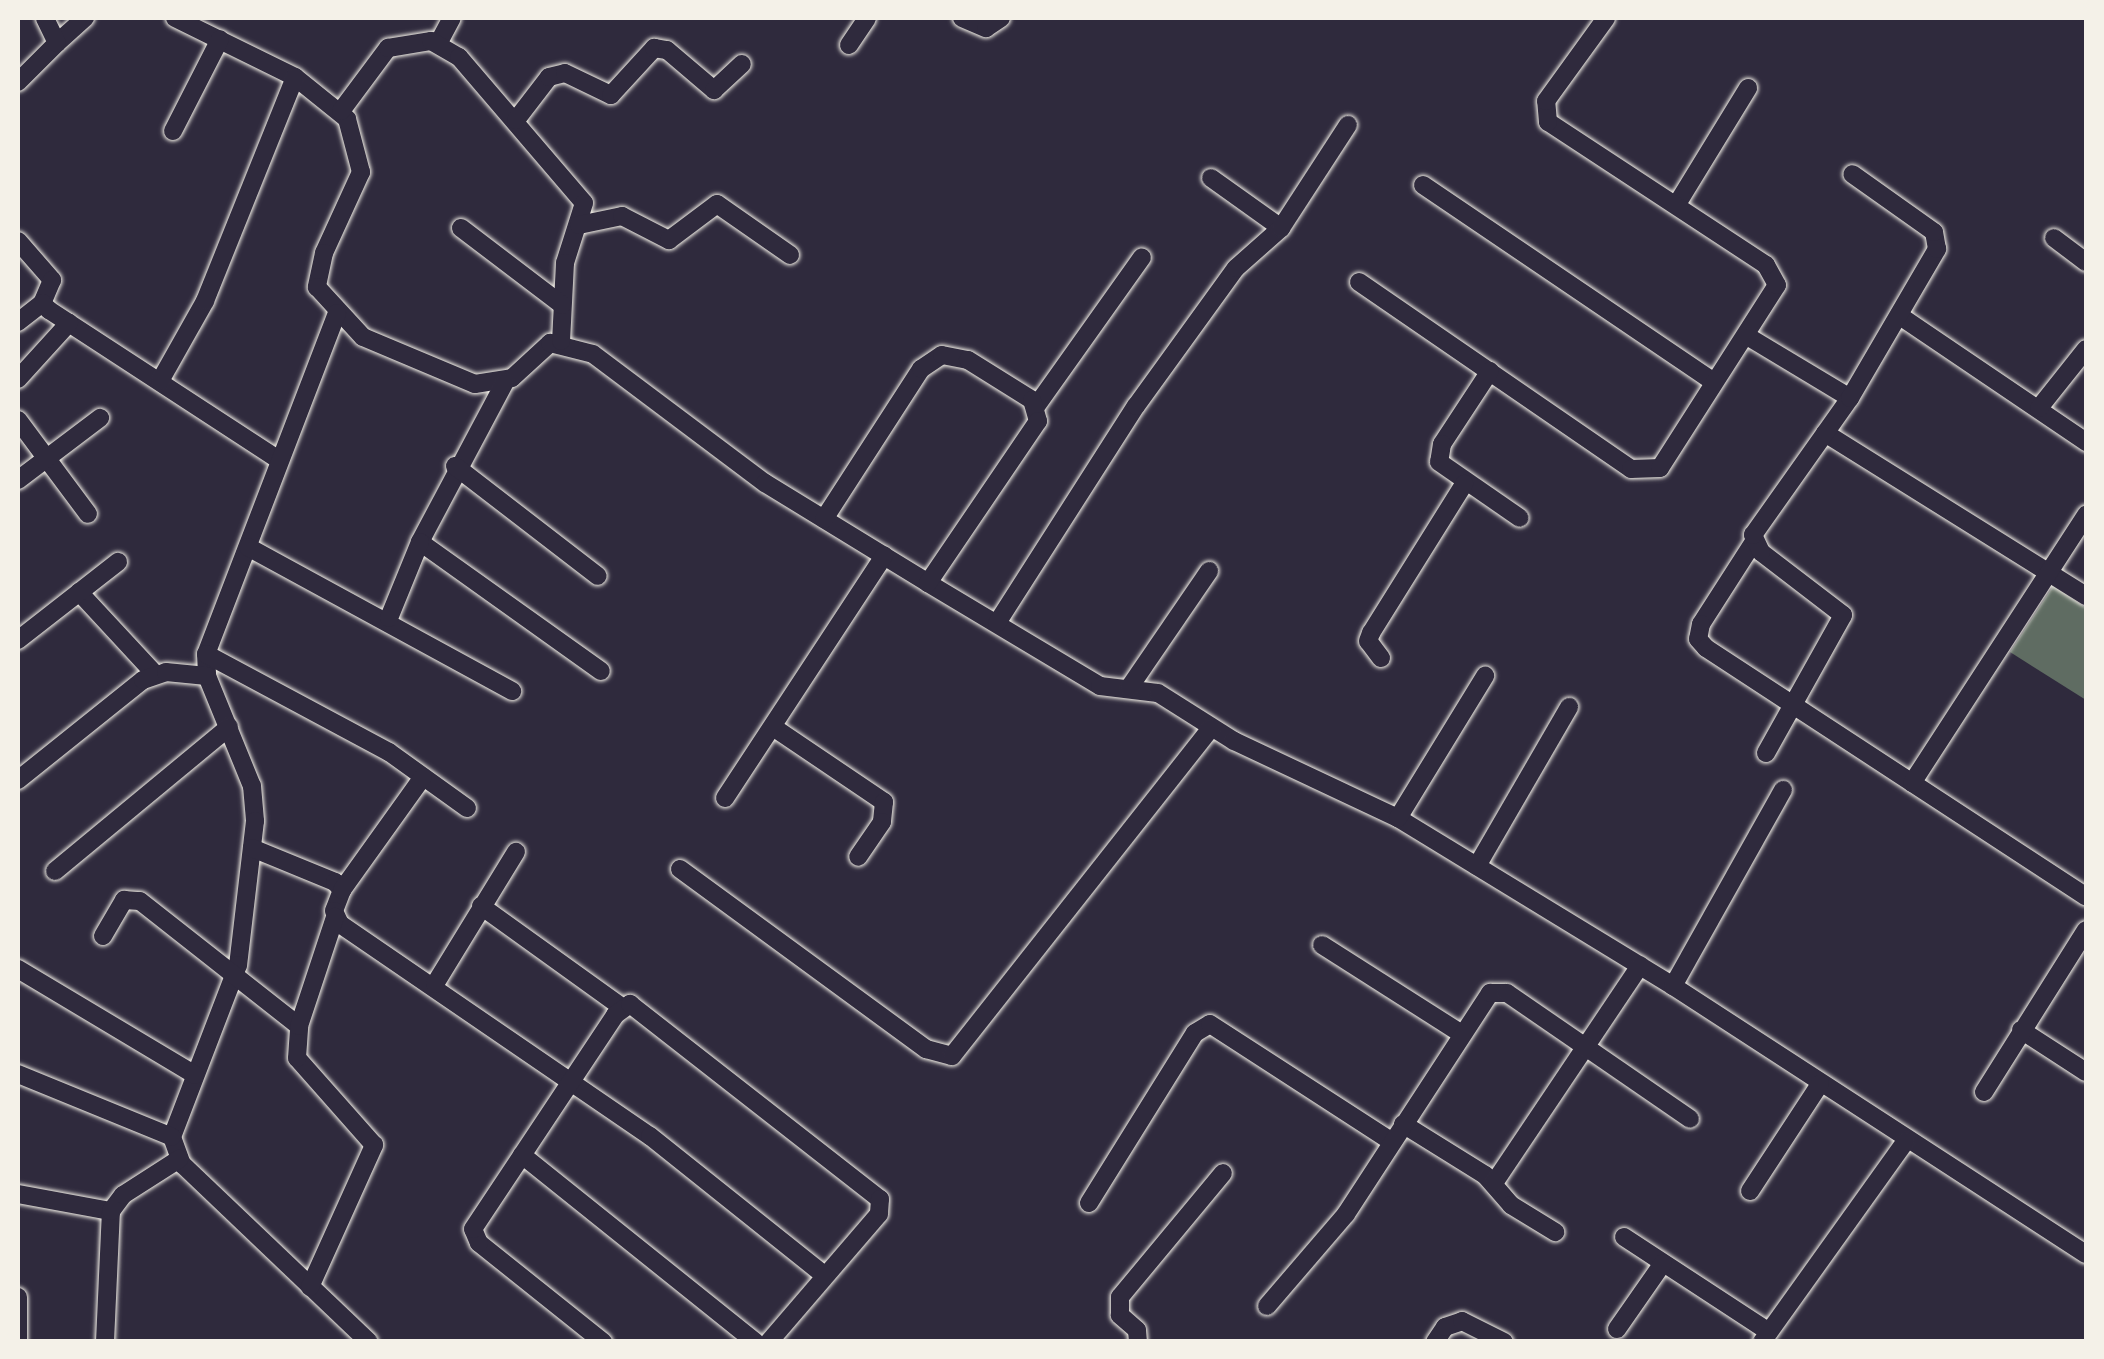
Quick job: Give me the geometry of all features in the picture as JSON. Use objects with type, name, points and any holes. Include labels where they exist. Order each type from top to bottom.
[{"type":"street","points":[[45,18],[57,43]]},
{"type":"street","points":[[18,82],[85,18]]},
{"type":"street","points":[[175,18],[295,77],[341,111],[357,141],[361,172],[317,281],[337,313],[362,338],[458,379],[504,382]]},
{"type":"street","points":[[438,42],[452,18]]},
{"type":"street","points":[[848,44],[868,18]]},
{"type":"street","points":[[962,18],[986,28],[1002,18]]},
{"type":"street","points":[[1359,282],[1630,468],[1647,472],[1665,462],[1713,381],[1776,292],[1772,271],[1676,204],[1577,144],[1544,116],[1546,100],[1606,18]]},
{"type":"street","points":[[173,131],[220,39]]},
{"type":"street","points":[[341,111],[388,48],[438,42]]},
{"type":"street","points":[[438,42],[516,120],[578,192],[585,207],[565,263],[560,341]]},
{"type":"street","points":[[516,120],[549,77],[565,73],[610,95],[654,48],[667,50],[714,90],[742,64]]},
{"type":"street","points":[[160,380],[204,301],[248,179],[295,77]]},
{"type":"street","points":[[1676,204],[1748,88]]},
{"type":"street","points":[[997,622],[1184,338],[1236,268],[1281,228],[1348,125]]},
{"type":"street","points":[[1852,174],[1938,240],[1900,316],[1707,612],[1698,638],[2086,898]]},
{"type":"street","points":[[1211,178],[1281,228]]},
{"type":"street","points":[[1423,185],[1713,381]]},
{"type":"street","points":[[580,226],[622,216],[669,240],[717,204],[790,255]]},
{"type":"street","points":[[460,228],[562,304]]},
{"type":"street","points":[[2054,238],[2086,262]]},
{"type":"street","points":[[18,241],[52,280],[42,303],[18,322]]},
{"type":"street","points":[[928,584],[1032,434],[1036,406],[1142,257]]},
{"type":"street","points":[[42,303],[279,460]]},
{"type":"street","points":[[337,313],[206,654],[207,676],[256,801],[235,975],[172,1137],[178,1159],[369,1342]]},
{"type":"street","points":[[1900,316],[2086,442]]},
{"type":"street","points":[[18,379],[69,323]]},
{"type":"street","points":[[1746,336],[1850,398]]},
{"type":"street","points":[[388,618],[455,466],[504,382],[560,341]]},
{"type":"street","points":[[560,341],[593,354],[689,430],[824,519],[1100,686],[1158,693],[1210,728],[1398,818],[1673,986],[1906,1142],[2086,1254]]},
{"type":"street","points":[[2038,408],[2086,350]]},
{"type":"street","points":[[824,519],[930,360],[968,360],[1036,406]]},
{"type":"street","points":[[1490,372],[1439,451],[1442,468],[1520,518]]},
{"type":"street","points":[[18,480],[46,455],[100,418]]},
{"type":"street","points":[[18,420],[88,514]]},
{"type":"street","points":[[1826,433],[2086,596]]},
{"type":"street","points":[[455,466],[598,576]]},
{"type":"street","points":[[1381,658],[1368,641],[1371,633],[1464,484]]},
{"type":"street","points":[[1912,783],[2046,571],[2086,515]]},
{"type":"street","points":[[420,542],[601,670]]},
{"type":"street","points":[[1753,543],[1843,615],[1766,753]]},
{"type":"street","points":[[248,546],[388,618],[512,690]]},
{"type":"street","points":[[725,798],[884,556]]},
{"type":"street","points":[[18,640],[118,562]]},
{"type":"street","points":[[1129,688],[1209,571]]},
{"type":"street","points":[[79,592],[155,674]]},
{"type":"street","points":[[206,654],[423,777],[466,808]]},
{"type":"street","points":[[18,780],[155,674],[207,676]]},
{"type":"street","points":[[1398,818],[1485,676]]},
{"type":"street","points":[[1477,866],[1569,707]]},
{"type":"street","points":[[56,871],[229,727]]},
{"type":"street","points":[[773,728],[884,802],[882,822],[858,857]]},
{"type":"street","points":[[680,869],[926,1049],[952,1056],[1210,728]]},
{"type":"street","points":[[310,1287],[374,1145],[302,1066],[299,1026],[342,890],[423,777]]},
{"type":"street","points":[[1673,986],[1783,790]]},
{"type":"street","points":[[252,848],[342,890]]},
{"type":"street","points":[[435,984],[516,852]]},
{"type":"street","points":[[103,936],[121,904],[134,899],[299,1026]]},
{"type":"street","points":[[481,906],[622,1008],[638,1006],[880,1199],[879,1214],[769,1342]]},
{"type":"street","points":[[335,918],[573,1082],[824,1275]]},
{"type":"street","points":[[1984,1092],[2086,930]]},
{"type":"street","points":[[1322,945],[1460,1032]]},
{"type":"street","points":[[1494,1183],[1640,966]]},
{"type":"street","points":[[18,970],[195,1075]]},
{"type":"street","points":[[1266,1306],[1330,1237],[1460,1032],[1498,990],[1690,1119]]},
{"type":"street","points":[[604,1342],[474,1236],[474,1224],[622,1008]]},
{"type":"street","points":[[1089,1203],[1195,1033],[1210,1024],[1391,1141]]},
{"type":"street","points":[[2021,1030],[2086,1072]]},
{"type":"street","points":[[18,1074],[172,1137]]},
{"type":"street","points":[[1750,1191],[1820,1084]]},
{"type":"street","points":[[1403,1124],[1494,1183],[1511,1205],[1555,1232]]},
{"type":"street","points":[[1624,1236],[1766,1337],[1906,1142]]},
{"type":"street","points":[[522,1155],[755,1342]]},
{"type":"street","points":[[105,1342],[111,1211],[140,1182],[178,1159]]},
{"type":"street","points":[[1138,1342],[1136,1330],[1120,1315],[1120,1297],[1223,1173]]},
{"type":"street","points":[[18,1194],[111,1211]]},
{"type":"street","points":[[1617,1329],[1663,1264]]},
{"type":"street","points":[[18,1297],[18,1342]]},
{"type":"street","points":[[1435,1342],[1445,1327],[1462,1321],[1504,1342]]},
{"type":"green space","points":[[2053,586],[2086,608],[2086,700],[2010,652]]}]
